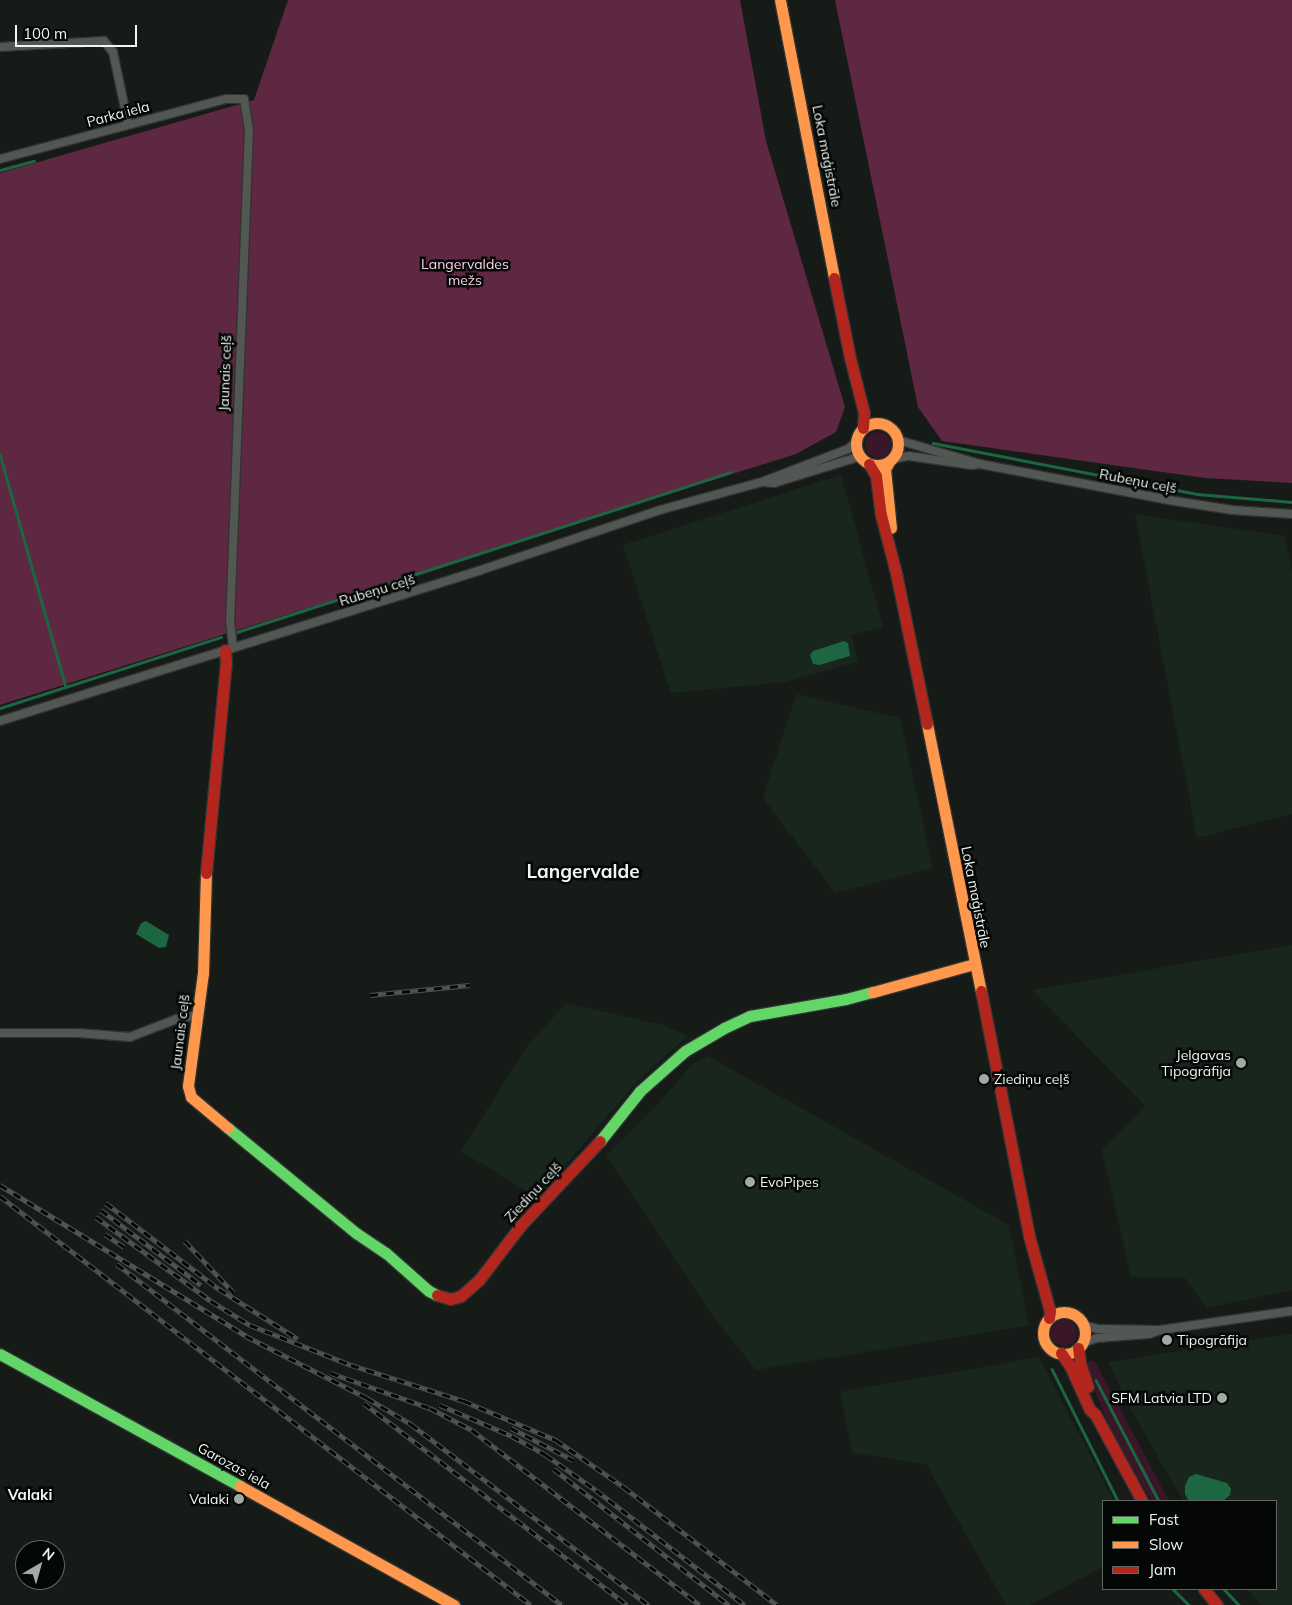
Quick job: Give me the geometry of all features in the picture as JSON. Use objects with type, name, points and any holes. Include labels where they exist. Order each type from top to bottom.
[{"type":"main road","name":"Loka maģistrāle","points":[[780,0],[844,317],[850,358],[864,413],[865,422],[856,442],[865,461],[876,476],[881,515],[896,573],[1029,1227],[1056,1300],[1065,1312],[1076,1316],[1082,1325],[1084,1337],[1080,1346],[1080,1363],[1094,1405],[1095,1414],[1141,1500]]},
{"type":"main road","name":"Loka maģistrāle","points":[[844,317],[869,403],[881,423],[894,431],[898,440],[898,450],[885,469],[896,573]]},
{"type":"main road","points":[[863,428],[881,423]]},
{"type":"main road","points":[[865,461],[879,465],[891,461]]},
{"type":"main road","name":"Jaunais ceļš","points":[[229,649],[226,663],[206,877],[203,973],[188,1086],[191,1097],[356,1233],[386,1253],[429,1290],[440,1297]]},
{"type":"main road","name":"Ziediņu ceļš","points":[[440,1297],[450,1299],[461,1296],[478,1280],[521,1224],[587,1156],[640,1091],[685,1051],[724,1028],[750,1016],[846,999],[974,964]]},
{"type":"main road","name":"Loka maģistrāle","points":[[1029,1227],[1028,1236],[1050,1311],[1050,1318],[1044,1326],[1043,1336],[1049,1348],[1061,1354],[1070,1366],[1090,1410],[1095,1414]]},
{"type":"main road","points":[[1050,1318],[1065,1312]]},
{"type":"main road","points":[[1061,1354],[1080,1346]]},
{"type":"main road","name":"Garozas iela","points":[[0,1354],[454,1605]]},
{"type":"main road","points":[[1205,1590],[1217,1605]]},
{"type":"street","points":[[0,47],[104,41],[113,52],[128,124]]},
{"type":"street","name":"Parka iela","points":[[0,159],[226,98],[244,99]]},
{"type":"street","name":"Jaunais ceļš","points":[[229,649],[249,129],[244,99]]},
{"type":"street","name":"Rubeņu ceļš","points":[[898,440],[980,464],[1192,504],[1292,514]]},
{"type":"street","name":"Rubeņu ceļš","points":[[0,721],[478,571],[686,502],[762,482],[848,449],[856,442]]},
{"type":"street","name":"Rubeņu ceļš","points":[[891,461],[909,456],[971,465],[980,464]]},
{"type":"street","name":"Rubeņu ceļš","points":[[762,482],[774,483],[855,458],[865,461]]},
{"type":"street","points":[[0,1033],[78,1033],[130,1037],[177,1019],[197,1015]]},
{"type":"street","points":[[1082,1325],[1098,1329],[1160,1330],[1292,1311]]},
{"type":"street","points":[[1080,1346],[1097,1338],[1144,1335],[1160,1330]]},
{"type":"shaded area","points":[[878,432],[887,436],[891,445],[887,454],[878,458],[869,454],[865,445],[869,436]]},
{"type":"shaded area","points":[[841,475],[883,627],[851,635],[858,662],[785,682],[671,693],[623,545]]},
{"type":"shaded area","points":[[1135,514],[1285,536],[1292,571],[1292,814],[1197,838]]},
{"type":"shaded area","points":[[844,641],[848,643],[850,656],[819,665],[813,664],[810,655],[813,651]]},
{"type":"shaded area","points":[[796,694],[900,718],[933,868],[835,893],[763,798]]},
{"type":"shaded area","points":[[146,921],[169,935],[166,947],[159,948],[136,934],[141,923]]},
{"type":"shaded area","points":[[1292,945],[1292,1290],[1207,1308],[1184,1277],[1131,1277],[1102,1150],[1145,1106],[1032,990]]},
{"type":"shaded area","points":[[566,1003],[663,1025],[688,1036],[641,1077],[537,1198],[461,1151],[525,1049]]},
{"type":"shaded area","points":[[708,1056],[1009,1225],[1029,1325],[756,1370],[713,1316],[606,1155],[652,1110],[694,1063]]},
{"type":"shaded area","points":[[1064,1320],[1073,1324],[1077,1333],[1073,1342],[1064,1346],[1055,1342],[1051,1333],[1055,1324]]},
{"type":"shaded area","points":[[1292,1334],[1292,1605],[1262,1605],[1248,1590],[1277,1590],[1277,1500],[1182,1500],[1135,1417],[1108,1362]]},
{"type":"shaded area","points":[[1039,1357],[1113,1500],[1102,1500],[1102,1568],[1030,1605],[1006,1605],[926,1464],[852,1453],[840,1392]]},
{"type":"shaded area","points":[[1092,1361],[1096,1363],[1168,1500],[1151,1500],[1130,1466],[1113,1434],[1083,1364]]},
{"type":"shaded area","points":[[1196,1474],[1227,1483],[1231,1489],[1230,1495],[1224,1500],[1188,1500],[1185,1494],[1185,1486],[1189,1477]]},
{"type":"green space","name":"Langervaldes mežs","points":[[288,0],[740,0],[766,141],[845,407],[836,432],[796,454],[0,705],[0,173],[254,100]]},
{"type":"green space","points":[[835,0],[1292,0],[1292,483],[1205,478],[942,441],[918,407]]},
{"type":"waterway","points":[[0,170],[34,161]]},
{"type":"waterway","points":[[933,443],[1197,494],[1292,502]]},
{"type":"waterway","points":[[0,454],[66,687]]},
{"type":"waterway","points":[[237,632],[731,472]]},
{"type":"waterway","points":[[0,708],[221,637]]},
{"type":"waterway","points":[[1052,1369],[1118,1500]]},
{"type":"waterway","points":[[1096,1380],[1158,1500]]},
{"type":"waterway","points":[[1174,1590],[1189,1605]]},
{"type":"waterway","points":[[1225,1590],[1239,1605]]},
{"type":"railway","points":[[370,995],[469,985]]},
{"type":"railway","points":[[0,1185],[246,1336],[367,1398],[411,1424],[649,1605]]},
{"type":"railway","points":[[0,1196],[531,1605]]},
{"type":"railway","points":[[106,1203],[219,1289],[298,1339]]},
{"type":"railway","points":[[101,1210],[201,1285]]},
{"type":"railway","points":[[96,1217],[211,1301],[250,1325],[351,1365],[464,1401],[556,1440],[624,1487],[777,1605]]},
{"type":"railway","points":[[105,1234],[124,1247]]},
{"type":"railway","points":[[185,1241],[234,1293]]},
{"type":"railway","points":[[117,1264],[562,1605]]},
{"type":"railway","points":[[331,1373],[430,1408],[472,1430],[700,1605]]},
{"type":"railway","points":[[364,1403],[627,1605]]},
{"type":"railway","points":[[440,1405],[512,1436],[546,1455],[596,1490],[745,1605]]},
{"type":"railway","points":[[511,1428],[573,1460]]},
{"type":"railway","points":[[554,1469],[729,1605]]},
{"type":"traffic: fast","points":[[600,1141],[640,1091],[685,1051],[724,1028],[750,1016],[846,999],[873,992]]},
{"type":"traffic: fast","points":[[228,1128],[356,1233],[386,1253],[429,1291],[437,1295]]},
{"type":"traffic: fast","points":[[0,1354],[240,1486]]},
{"type":"traffic: slow","points":[[780,0],[834,278]]},
{"type":"traffic: slow","points":[[881,423],[889,426],[895,432],[898,444],[895,456],[889,462],[873,465],[865,462],[859,456],[856,440],[859,432],[865,426],[881,423]]},
{"type":"traffic: slow","points":[[889,462],[885,469],[891,528]]},
{"type":"traffic: slow","points":[[927,724],[981,991]]},
{"type":"traffic: slow","points":[[206,873],[203,973],[188,1086],[191,1097],[228,1128]]},
{"type":"traffic: slow","points":[[873,992],[974,964]]},
{"type":"traffic: slow","points":[[1064,1312],[1079,1318],[1085,1333],[1079,1348],[1064,1354],[1049,1348],[1043,1333],[1049,1318],[1064,1312]]},
{"type":"traffic: slow","points":[[240,1486],[454,1605]]},
{"type":"traffic: jam","points":[[834,278],[850,358],[864,413],[863,428]]},
{"type":"traffic: jam","points":[[869,464],[876,476],[881,515],[896,573],[927,724]]},
{"type":"traffic: jam","points":[[206,873],[226,663],[225,650]]},
{"type":"traffic: jam","points":[[981,991],[1029,1236],[1050,1311],[1049,1318]]},
{"type":"traffic: jam","points":[[437,1295],[450,1299],[461,1296],[479,1280],[521,1225],[600,1141]]},
{"type":"traffic: jam","points":[[1078,1348],[1080,1363],[1088,1387]]},
{"type":"traffic: jam","points":[[1061,1353],[1070,1366],[1090,1410],[1095,1414],[1141,1500]]},
{"type":"traffic: jam","points":[[1205,1590],[1217,1605]]},
{"type":"place","name":"Jelgavas Tipogrāfija","points":[[1241,1063]]},
{"type":"place","name":"Ziediņu ceļš","points":[[984,1079]]},
{"type":"place","name":"EvoPipes","points":[[750,1182]]},
{"type":"place","name":"Tipogrāfija","points":[[1167,1340]]},
{"type":"place","name":"SFM Latvia LTD","points":[[1222,1398]]},
{"type":"place","name":"Valaki","points":[[239,1499]]},
{"type":"district","name":"Langervalde","points":[[583,872]]},
{"type":"district","name":"Valaki","points":[[30,1495]]}]
